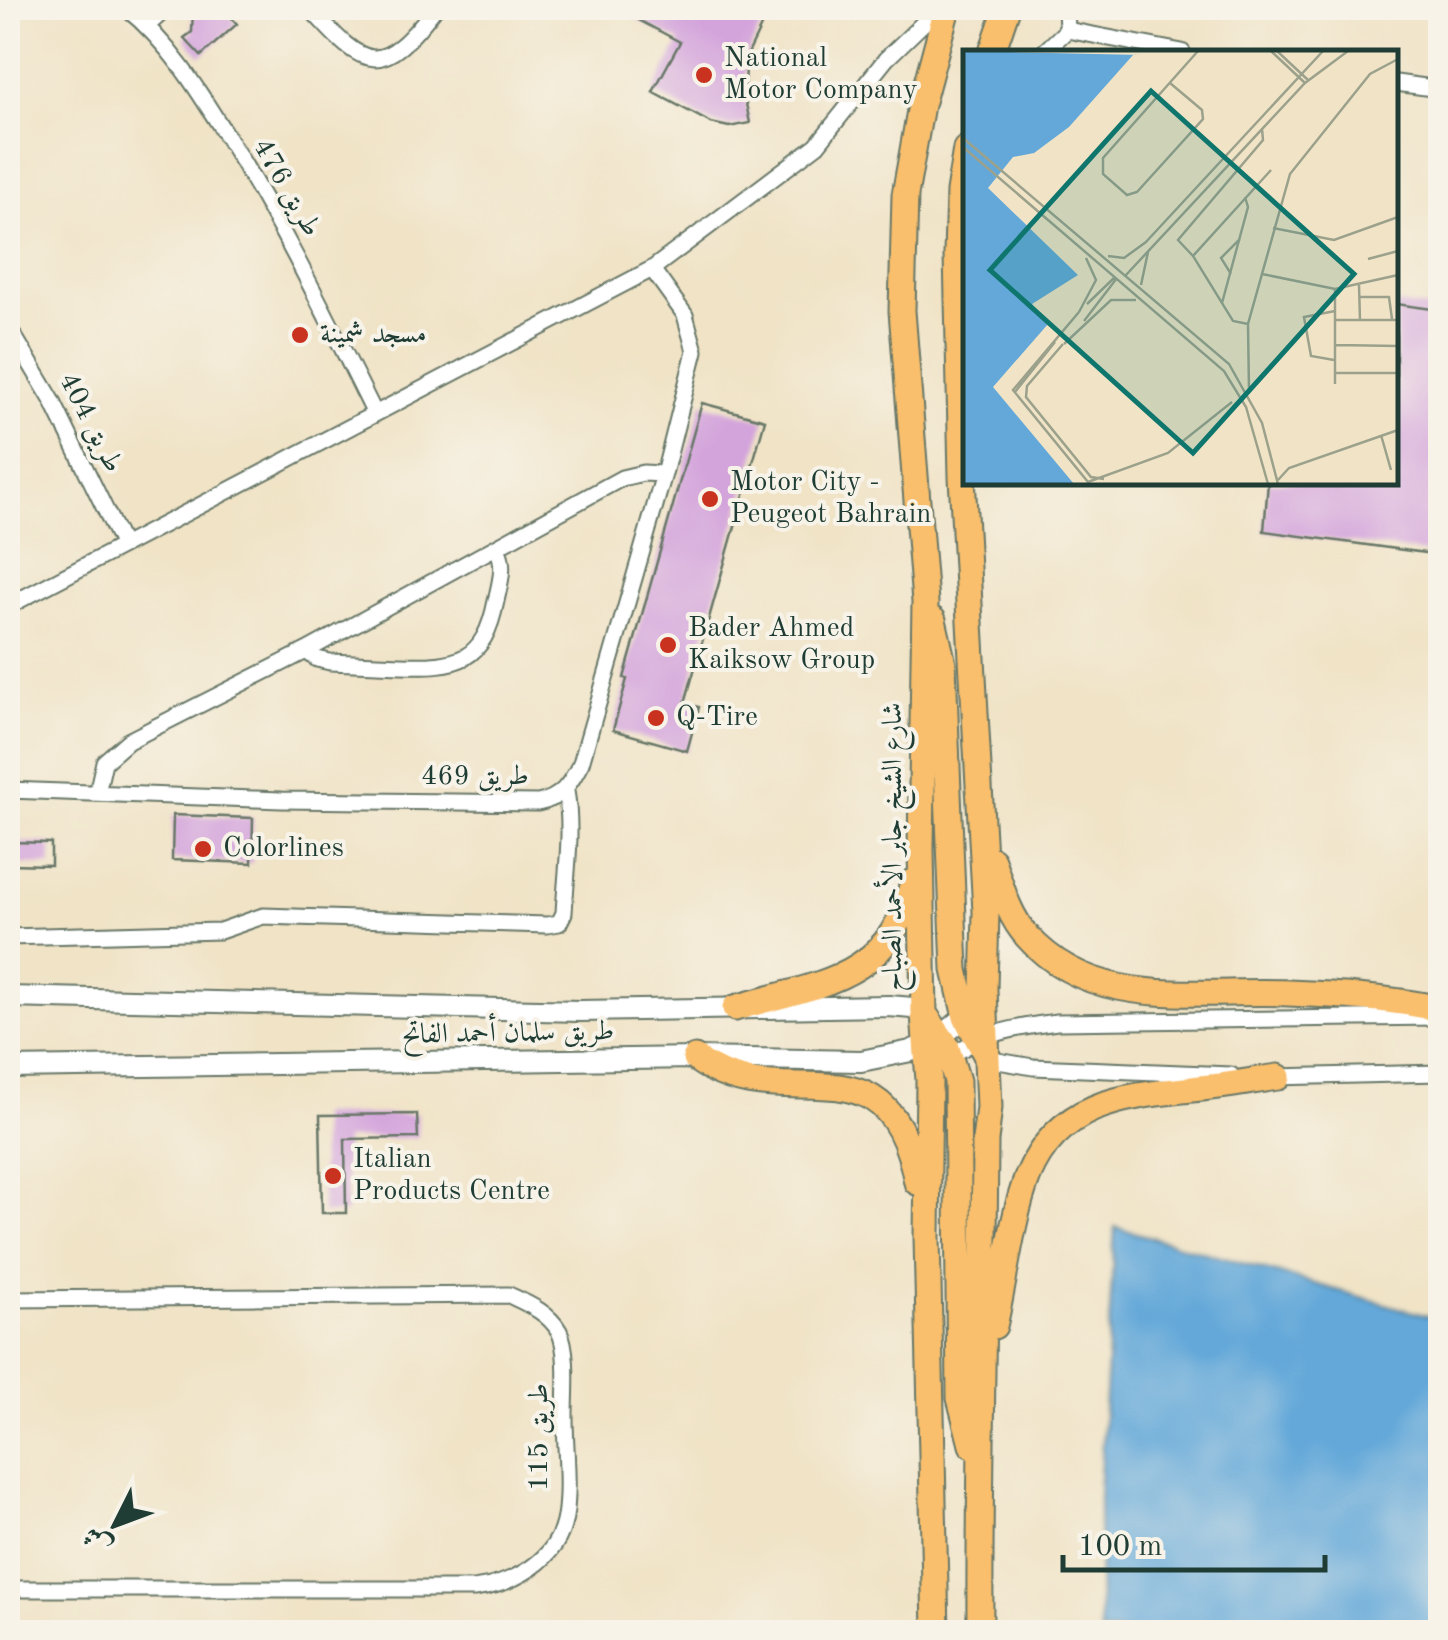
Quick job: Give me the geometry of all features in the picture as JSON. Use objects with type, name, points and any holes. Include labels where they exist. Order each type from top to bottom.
[{"type":"main road","name":"شارع الشيخ جابر الأحمد الصباح","points":[[936,1632],[927,1237],[929,1081],[940,1045],[924,1014],[921,848],[925,602],[902,310],[905,195],[934,47],[947,8]]},
{"type":"main road","points":[[993,50],[1007,8]]},
{"type":"main road","points":[[963,167],[957,254],[963,476]]},
{"type":"main road","points":[[963,485],[986,912],[979,1038]]},
{"type":"main road","points":[[925,602],[940,642],[943,664],[955,970],[979,1038],[989,1108],[985,1141],[984,1375],[979,1464],[980,1632]]},
{"type":"main road","points":[[982,828],[1009,910],[1025,934],[1040,949],[1094,983],[1184,994],[1286,992],[1440,1008]]},
{"type":"main road","points":[[735,1008],[830,980],[870,960],[891,938],[907,912],[921,848]]},
{"type":"main road","points":[[940,1045],[958,1094],[960,1398],[979,1464]]},
{"type":"main road","points":[[695,1058],[717,1073],[742,1082],[832,1084],[859,1091],[883,1106],[900,1126],[911,1150],[927,1237]]},
{"type":"main road","points":[[984,1375],[1028,1177],[1044,1147],[1064,1126],[1091,1108],[1129,1095],[1278,1077]]},
{"type":"street","name":"طريق 476","points":[[126,8],[148,25],[196,86],[272,208],[374,412]]},
{"type":"street","points":[[148,25],[167,8]]},
{"type":"street","points":[[310,8],[341,43],[358,55],[378,58],[398,52],[436,8]]},
{"type":"street","points":[[8,606],[652,269],[817,146],[886,59],[939,8]]},
{"type":"street","points":[[1046,50],[1067,30],[1066,8]]},
{"type":"street","points":[[1067,30],[1172,50]]},
{"type":"street","points":[[1398,83],[1440,89]]},
{"type":"street","name":"طريق 469","points":[[8,790],[538,803],[566,791],[581,764],[695,352],[685,315],[652,269]]},
{"type":"street","name":"طريق 404","points":[[8,326],[52,400],[123,546]]},
{"type":"street","points":[[97,794],[100,772],[119,747],[306,651],[622,478],[664,474]]},
{"type":"street","points":[[306,651],[316,659],[330,662],[434,666],[464,658],[480,645],[490,627],[502,569],[497,548]]},
{"type":"street","points":[[8,937],[220,932],[263,916],[547,925],[559,922],[564,914],[570,813],[566,791]]},
{"type":"street","name":"طريق سلمان أحمد الفاتح","points":[[8,997],[503,1010],[898,1006],[924,1014]]},
{"type":"street","points":[[1437,1072],[1278,1077],[1032,1067],[998,1061],[979,1038],[1028,1026],[1090,1020],[1440,1017]]},
{"type":"street","name":"طريق سلمان أحمد الفاتح","points":[[8,1068],[695,1058],[861,1062],[979,1038]]},
{"type":"street","name":"طريق 115","points":[[8,1299],[510,1295],[541,1310],[560,1333],[566,1377],[565,1519],[540,1560],[517,1579],[474,1589],[8,1589]]},
{"type":"water","points":[[1115,1227],[1434,1318],[1440,1277],[1440,1632],[1100,1632],[1099,1496]]},
{"type":"building","points":[[223,8],[237,24],[201,56],[184,38],[192,32],[193,11]]},
{"type":"building","name":"National Motor Company","points":[[616,8],[770,8],[746,58],[745,99],[750,123],[729,127],[711,123],[653,92],[680,42]]},
{"type":"building","points":[[1398,304],[1440,310],[1440,555],[1264,531],[1268,485],[1398,485]]},
{"type":"building","points":[[702,403],[765,420],[685,703],[699,707],[687,751],[613,730],[627,679],[624,678]]},
{"type":"building","points":[[173,815],[253,818],[252,863],[172,860]]},
{"type":"building","points":[[8,842],[51,843],[51,865],[8,864]]},
{"type":"building","name":"Italian Products Centre","points":[[417,1114],[418,1138],[345,1139],[346,1213],[322,1213],[320,1115]]},
{"type":"place","name":"National Motor Company","points":[[704,75]]},
{"type":"place","name":"مسجد شمينة","points":[[300,335]]},
{"type":"place","name":"Motor City - Peugeot Bahrain","points":[[710,499]]},
{"type":"place","name":"Bader Ahmed Kaiksow Group","points":[[668,645]]},
{"type":"place","name":"Q-Tire","points":[[656,718]]},
{"type":"place","name":"Colorlines","points":[[203,849]]},
{"type":"place","name":"Italian Products Centre","points":[[333,1176]]}]
